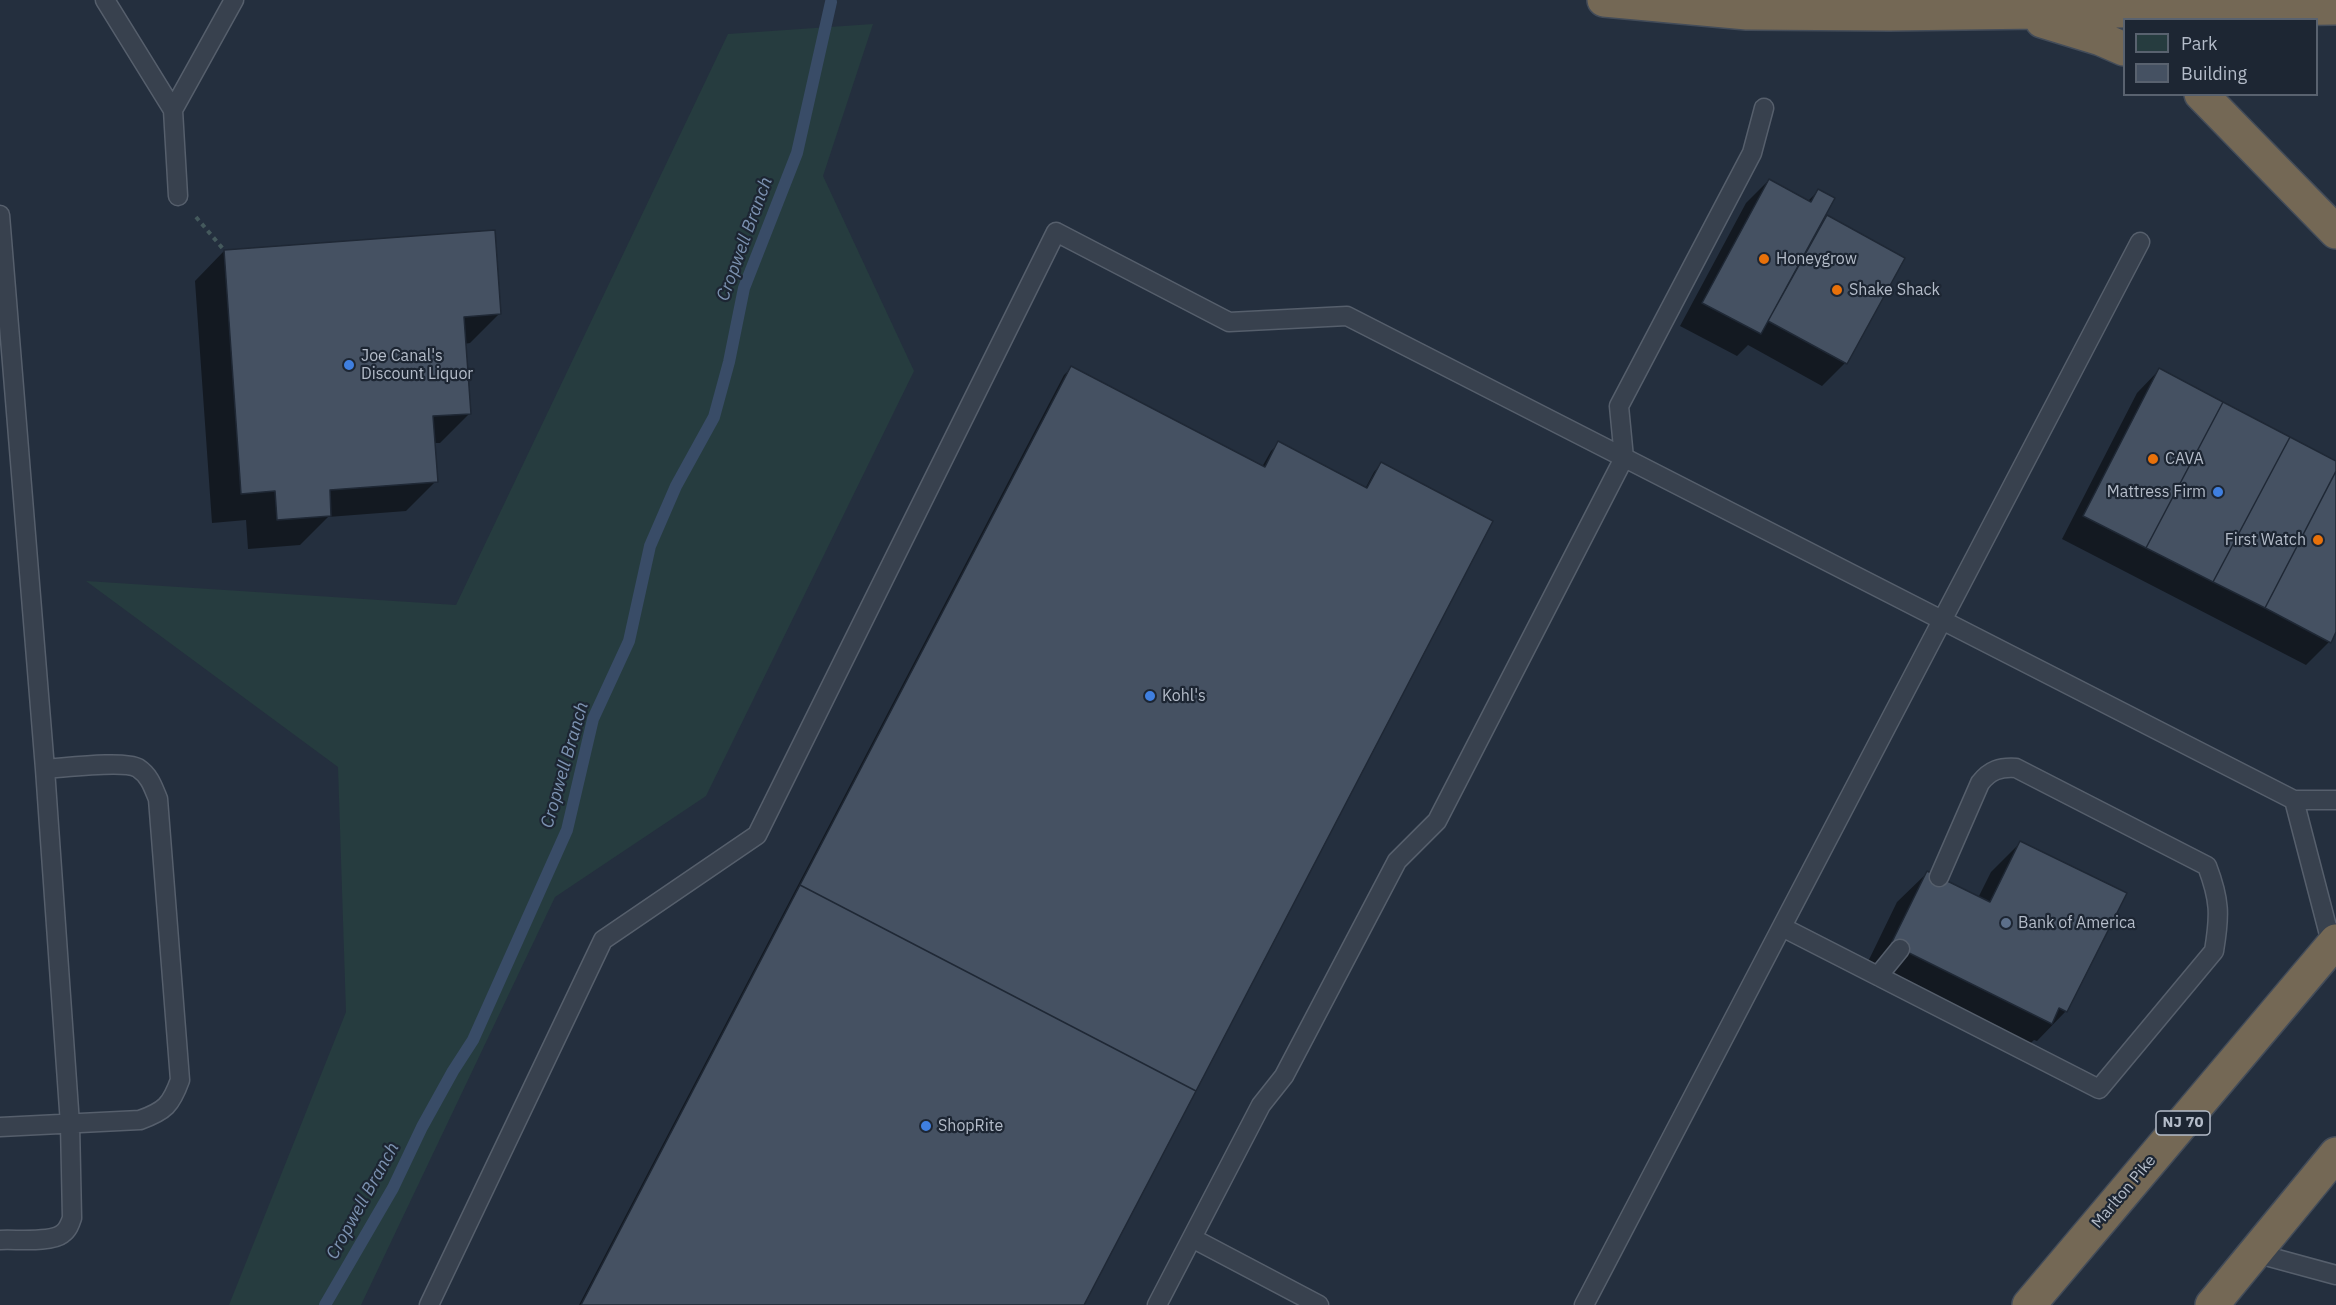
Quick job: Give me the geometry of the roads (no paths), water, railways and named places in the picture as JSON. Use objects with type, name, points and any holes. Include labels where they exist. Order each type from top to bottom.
[{"type":"highway","points":[[1604,0],[1747,13],[1890,14],[2336,8]]},
{"type":"highway","points":[[2011,11],[2101,39],[2123,49]]},
{"type":"highway","points":[[2203,96],[2336,232]]},
{"type":"highway","name":"Marlton Pike","points":[[2029,1305],[2334,944]]},
{"type":"highway","points":[[2212,1305],[2336,1154]]},
{"type":"lane","points":[[105,0],[173,110],[178,196]]},
{"type":"lane","points":[[173,110],[234,0]]},
{"type":"lane","points":[[1157,1305],[1261,1105],[1284,1076],[1397,861],[1437,821],[1624,458],[1618,406],[1752,153],[1764,108]]},
{"type":"lane","points":[[0,215],[45,769],[70,1124],[72,1218],[68,1229],[61,1235],[51,1238],[0,1240]]},
{"type":"lane","points":[[429,1305],[603,940],[757,835],[1056,232],[1228,322],[1347,316],[2294,800],[2336,800]]},
{"type":"lane","points":[[1584,1305],[2140,242]]},
{"type":"lane","points":[[0,1127],[140,1120],[160,1113],[173,1100],[180,1080],[158,799],[151,780],[137,767],[118,764],[45,769]]},
{"type":"lane","points":[[1782,927],[2099,1089],[2214,951],[2219,922],[2218,903],[2217,893],[2207,866],[2016,768],[2005,767],[1996,770],[1986,775],[1980,783],[1939,877]]},
{"type":"lane","points":[[2294,800],[2334,944]]},
{"type":"lane","points":[[1878,976],[1900,949]]},
{"type":"lane","points":[[1192,1238],[1319,1305]]},
{"type":"lane","points":[[2254,1253],[2336,1275]]},
{"type":"waterway","name":"Cropwell Branch","points":[[325,1305],[393,1188],[422,1127],[453,1071],[473,1040],[567,830],[593,719],[629,641],[650,546],[676,486],[714,417],[729,362],[744,288],[797,153],[831,2]]},
{"type":"place","name":"Honeygrow","points":[[1764,259]]},
{"type":"place","name":"Shake Shack","points":[[1837,290]]},
{"type":"place","name":"Joe Canal's Discount Liquor","points":[[349,365]]},
{"type":"place","name":"CAVA","points":[[2153,459]]},
{"type":"place","name":"Mattress Firm","points":[[2218,492]]},
{"type":"place","name":"First Watch","points":[[2318,540]]},
{"type":"place","name":"Kohl's","points":[[1150,696]]},
{"type":"place","name":"Bank of America","points":[[2006,923]]},
{"type":"place","name":"ShopRite","points":[[926,1126]]}]
